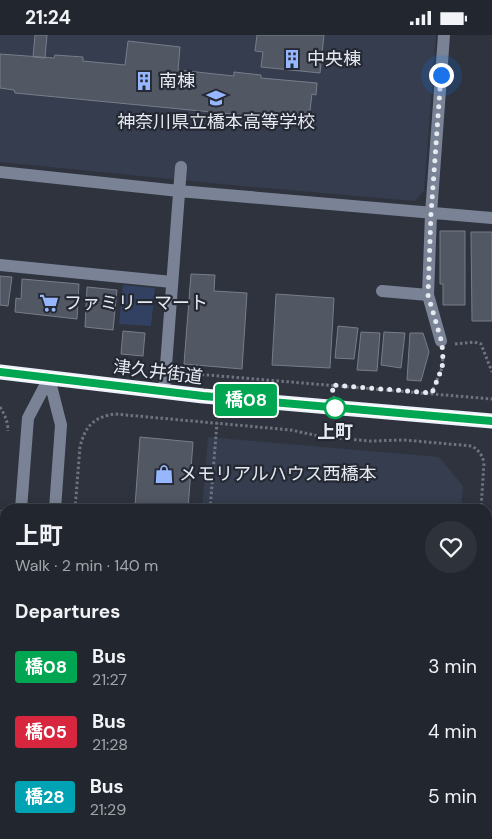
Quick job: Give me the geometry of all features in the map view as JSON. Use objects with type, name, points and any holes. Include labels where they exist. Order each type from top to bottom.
[{"type":"highway","name":"津久井街道","points":[[0,372],[213,397],[492,421]]},
{"type":"street","points":[[442,342],[428,295],[431,214],[444,35]]},
{"type":"street","points":[[164,392],[181,167]]},
{"type":"street","points":[[0,172],[179,191],[492,218]]},
{"type":"street","points":[[0,265],[172,282]]},
{"type":"street","points":[[382,291],[428,295]]},
{"type":"street","points":[[21,504],[28,418],[49,377]]},
{"type":"street","points":[[49,377],[61,425],[55,504]]},
{"type":"path","points":[[442,342],[447,345],[474,342],[480,344],[483,347],[492,372]]},
{"type":"path","points":[[432,393],[442,368],[442,342]]},
{"type":"path","points":[[178,370],[184,373],[492,399]]},
{"type":"path","points":[[0,407],[8,426],[8,435]]},
{"type":"path","points":[[75,504],[80,447],[86,429],[97,419],[105,415],[115,414],[291,430],[323,437],[370,441],[404,440],[472,446],[479,451],[484,463],[481,504]]},
{"type":"path","points":[[210,504],[217,423]]},
{"type":"shaded area","name":"神奈川県立橋本高等学校","points":[[0,35],[436,35],[424,191],[415,201],[0,162]]},
{"type":"shaded area","points":[[123,285],[155,288],[151,326],[119,324]]},
{"type":"shaded area","points":[[208,437],[439,457],[463,486],[461,504],[202,504]]},
{"type":"building","points":[[35,35],[47,35],[45,58],[33,57]]},
{"type":"building","name":"中央棟","points":[[257,35],[324,35],[320,73],[261,67],[263,52],[255,51]]},
{"type":"building","name":"南棟","points":[[128,41],[180,47],[178,70],[234,76],[234,72],[261,75],[261,78],[317,83],[316,95],[312,94],[309,118],[294,117],[294,120],[15,93],[14,90],[0,88],[0,54],[54,58],[55,55],[83,57],[83,61],[125,65]]},
{"type":"building","points":[[440,231],[465,231],[465,305],[443,305],[443,284],[440,284]]},
{"type":"building","points":[[471,232],[492,232],[492,321],[472,321]]},
{"type":"building","points":[[191,274],[215,275],[214,291],[247,293],[242,369],[184,364]]},
{"type":"building","points":[[0,276],[12,277],[8,306],[0,305]]},
{"type":"building","points":[[22,279],[79,284],[77,319],[15,312],[16,298],[21,299]]},
{"type":"building","points":[[87,287],[117,290],[113,330],[85,327]]},
{"type":"building","points":[[276,294],[334,298],[330,368],[272,365]]},
{"type":"building","points":[[338,326],[358,328],[354,359],[335,358]]},
{"type":"building","points":[[123,331],[145,333],[143,356],[121,354]]},
{"type":"building","points":[[361,332],[380,333],[377,371],[357,370]]},
{"type":"building","points":[[384,332],[405,333],[401,368],[381,365]]},
{"type":"building","points":[[410,333],[423,333],[429,352],[421,381],[407,380]]},
{"type":"building","name":"メモリアルハウス西橋本","points":[[140,437],[193,442],[188,504],[135,504]]},
{"type":"bus line","name":"橋08","points":[[0,372],[203,396],[492,421]]},
{"type":"place","name":"中央棟","points":[[292,59]]},
{"type":"place","name":"南棟","points":[[144,81]]},
{"type":"place","name":"神奈川県立橋本高等学校","points":[[216,98]]},
{"type":"place","name":"ファミリーマート","points":[[49,303]]},
{"type":"place","name":"上町","points":[[335,408]]},
{"type":"place","name":"メモリアルハウス西橋本","points":[[164,474]]},
{"type":"route","points":[[335,408],[332,385],[432,393],[442,368],[442,343],[428,295],[431,214],[441,75]]}]
